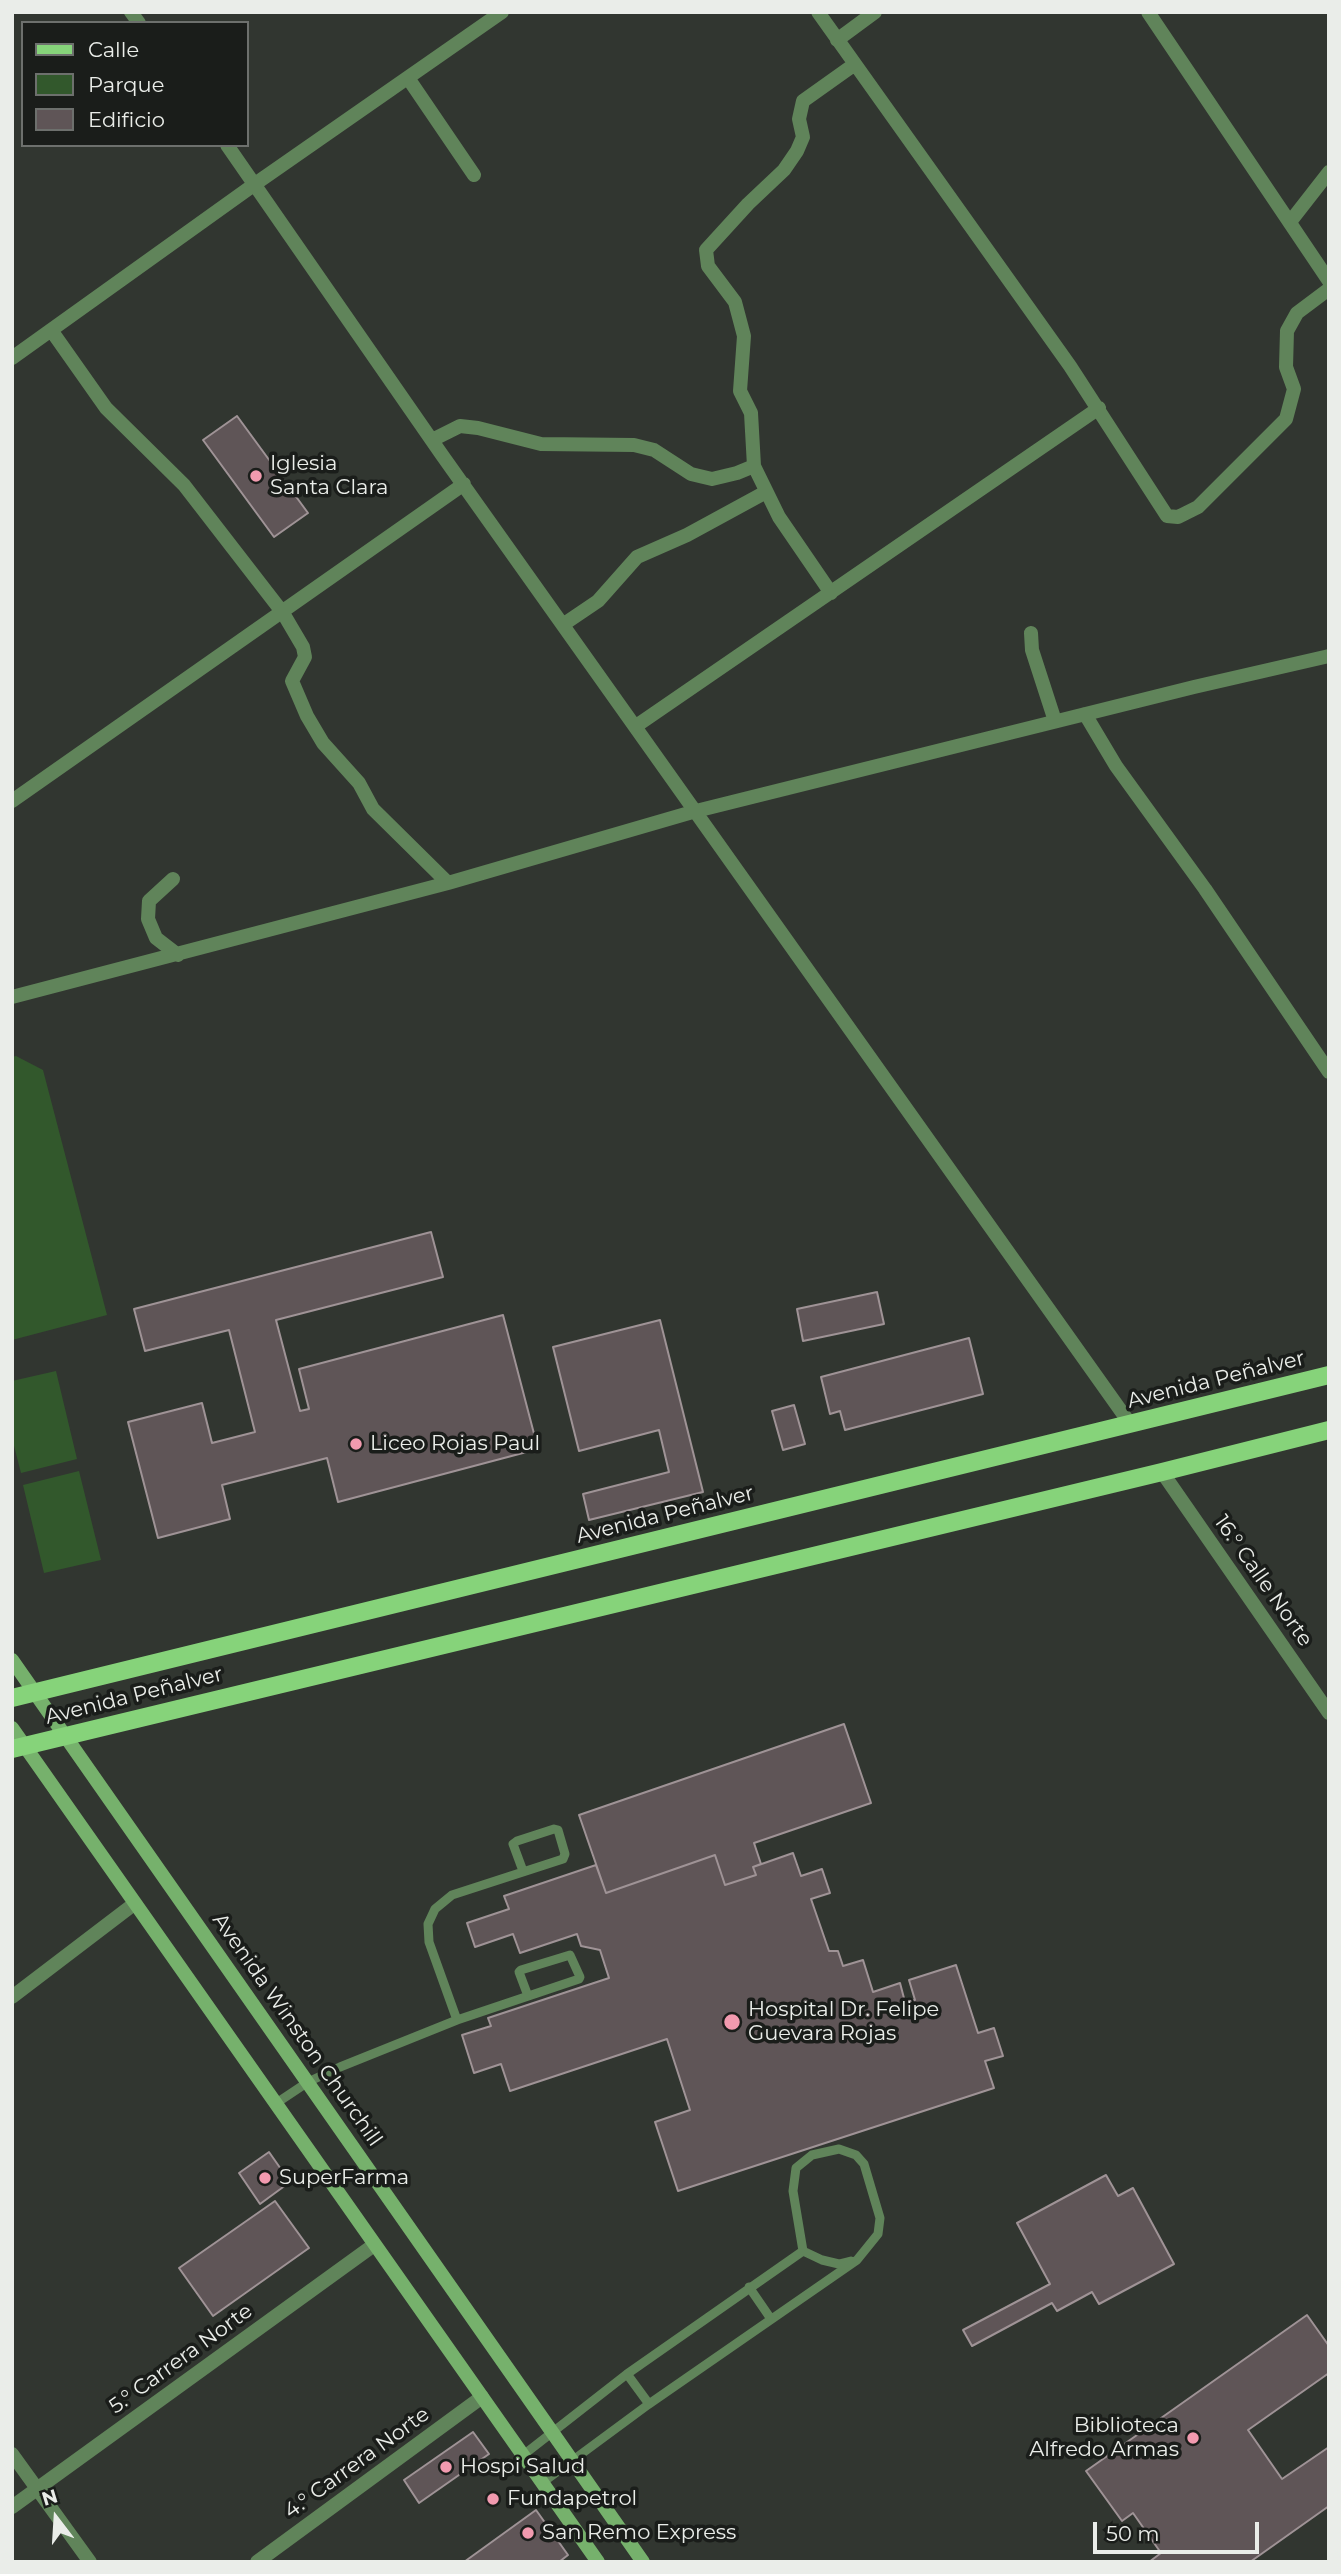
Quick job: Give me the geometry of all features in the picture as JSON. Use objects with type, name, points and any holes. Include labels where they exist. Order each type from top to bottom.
[{"type":"main road","name":"Avenida Peñalver","points":[[12,1698],[1329,1375]]},
{"type":"main road","name":"Avenida Peñalver","points":[[18,1748],[1329,1430]]},
{"type":"street","points":[[12,358],[502,12]]},
{"type":"street","points":[[818,12],[1099,408],[1167,516],[1178,517],[1198,507],[1286,419],[1294,389],[1286,367],[1287,331],[1297,313],[1329,289]]},
{"type":"street","points":[[837,40],[875,12]]},
{"type":"street","points":[[1148,12],[1329,281]]},
{"type":"street","points":[[831,593],[779,517],[754,466],[751,413],[740,391],[744,336],[736,302],[708,266],[706,250],[784,170],[797,151],[803,137],[799,119],[803,102],[855,64]]},
{"type":"street","points":[[408,78],[474,175]]},
{"type":"street","points":[[228,147],[432,440],[1131,1425]]},
{"type":"street","points":[[1290,222],[1329,172]]},
{"type":"street","points":[[51,330],[106,408],[184,485],[283,613],[303,647],[305,657],[292,681],[307,716],[323,743],[359,783],[373,809],[449,883]]},
{"type":"street","points":[[636,726],[1099,408]]},
{"type":"street","points":[[432,440],[460,426],[541,444],[634,445],[654,450],[691,474],[712,479],[754,466]]},
{"type":"street","points":[[12,801],[464,484]]},
{"type":"street","points":[[564,625],[598,601],[637,557],[687,535],[766,492]]},
{"type":"street","points":[[1031,633],[1032,650],[1055,721]]},
{"type":"street","points":[[12,997],[449,883],[696,811],[1329,656]]},
{"type":"street","points":[[1085,714],[1116,766],[1205,889],[1329,1072]]},
{"type":"street","points":[[173,879],[149,901],[148,919],[156,938],[178,955]]},
{"type":"street","name":"16.° Calle Norte","points":[[1162,1472],[1329,1713]]},
{"type":"street","name":"Avenida Winston Churchill","points":[[12,1660],[554,2431],[643,2562]]},
{"type":"street","points":[[12,1728],[18,1748],[134,1904],[598,2562]]},
{"type":"street","points":[[12,1997],[134,1904]]},
{"type":"street","name":"5.° Carrera Norte","points":[[12,2507],[374,2245]]},
{"type":"street","name":"4.° Carrera Norte","points":[[257,2562],[482,2397]]},
{"type":"street","points":[[12,2454],[90,2562]]},
{"type":"lane","points":[[457,2020],[427,1933],[435,1909],[452,1895],[563,1859],[565,1854],[558,1830],[554,1829],[513,1844],[523,1871]]},
{"type":"lane","points":[[275,2104],[308,2082],[457,2020],[579,1979],[570,1955],[521,1970],[519,1972],[528,1996]]},
{"type":"lane","points":[[542,2483],[649,2404],[857,2260],[878,2234],[880,2218],[864,2164],[856,2155],[839,2149],[811,2155],[796,2168],[793,2191],[803,2251]]},
{"type":"lane","points":[[522,2456],[627,2374],[803,2251]]},
{"type":"lane","points":[[803,2251],[839,2264],[857,2260]]},
{"type":"lane","points":[[749,2287],[771,2319]]},
{"type":"lane","points":[[627,2374],[649,2404]]},
{"type":"green space","points":[[16,1056],[43,1070],[107,1315],[12,1340],[12,1057]]},
{"type":"green space","points":[[56,1371],[77,1459],[21,1473],[12,1438],[12,1381]]},
{"type":"green space","points":[[79,1471],[101,1560],[44,1573],[23,1485]]},
{"type":"building","name":"Iglesia Santa Clara","points":[[237,416],[308,513],[274,537],[203,440]]},
{"type":"building","points":[[431,1232],[443,1277],[276,1320],[300,1411],[309,1409],[299,1369],[503,1315],[538,1449],[338,1502],[327,1458],[222,1485],[230,1519],[158,1538],[128,1422],[202,1403],[212,1443],[255,1432],[229,1330],[145,1351],[134,1309]]},
{"type":"building","points":[[877,1292],[884,1324],[803,1341],[797,1309]]},
{"type":"building","points":[[660,1320],[703,1492],[589,1520],[583,1494],[669,1472],[659,1430],[579,1451],[553,1347]]},
{"type":"building","points":[[969,1338],[983,1394],[845,1430],[840,1411],[830,1414],[821,1377]]},
{"type":"building","points":[[794,1405],[805,1444],[783,1450],[772,1411]]},
{"type":"building","points":[[844,1724],[871,1803],[754,1843],[761,1864],[753,1867],[756,1875],[725,1885],[715,1855],[606,1893],[579,1815]]},
{"type":"building","name":"Hospital Dr. Felipe Guevara Rojas","points":[[793,1853],[801,1876],[822,1869],[830,1893],[811,1899],[829,1951],[838,1951],[843,1966],[863,1960],[873,1992],[900,1983],[905,2002],[915,2000],[909,1980],[956,1965],[978,2033],[994,2028],[1003,2056],[985,2061],[994,2088],[678,2191],[655,2122],[690,2110],[667,2039],[510,2091],[501,2064],[474,2073],[462,2035],[491,2026],[488,2018],[609,1978],[600,1950],[581,1946],[577,1934],[520,1953],[513,1934],[475,1947],[467,1923],[509,1909],[504,1896],[596,1865],[606,1893],[715,1855],[725,1885],[756,1875],[753,1867]]},
{"type":"building","name":"SuperFarma","points":[[269,2152],[290,2182],[260,2204],[239,2173]]},
{"type":"building","points":[[1106,2175],[1118,2196],[1133,2188],[1174,2264],[1099,2304],[1092,2292],[1057,2311],[1052,2303],[972,2346],[963,2330],[1050,2284],[1017,2223]]},
{"type":"building","points":[[275,2201],[309,2248],[213,2316],[179,2268]]},
{"type":"building","name":"Biblioteca Alfredo Armas","points":[[1307,2315],[1329,2346],[1329,2373],[1248,2430],[1282,2479],[1329,2447],[1329,2506],[1250,2562],[1149,2562],[1161,2553],[1133,2513],[1122,2521],[1086,2471]]},
{"type":"building","name":"Hospi Salud","points":[[473,2432],[489,2454],[419,2503],[404,2480]]},
{"type":"building","name":"San Remo Express","points":[[536,2510],[568,2555],[559,2562],[464,2562]]},
{"type":"place","name":"Iglesia Santa Clara","points":[[256,476]]},
{"type":"place","name":"Liceo Rojas Paul","points":[[356,1444]]},
{"type":"place","name":"Hospital Dr. Felipe Guevara Rojas","points":[[732,2022]]},
{"type":"place","name":"SuperFarma","points":[[265,2178]]},
{"type":"place","name":"Biblioteca Alfredo Armas","points":[[1193,2438]]},
{"type":"place","name":"Hospi Salud","points":[[446,2467]]},
{"type":"place","name":"Fundapetrol","points":[[493,2499]]},
{"type":"place","name":"San Remo Express","points":[[528,2533]]}]
